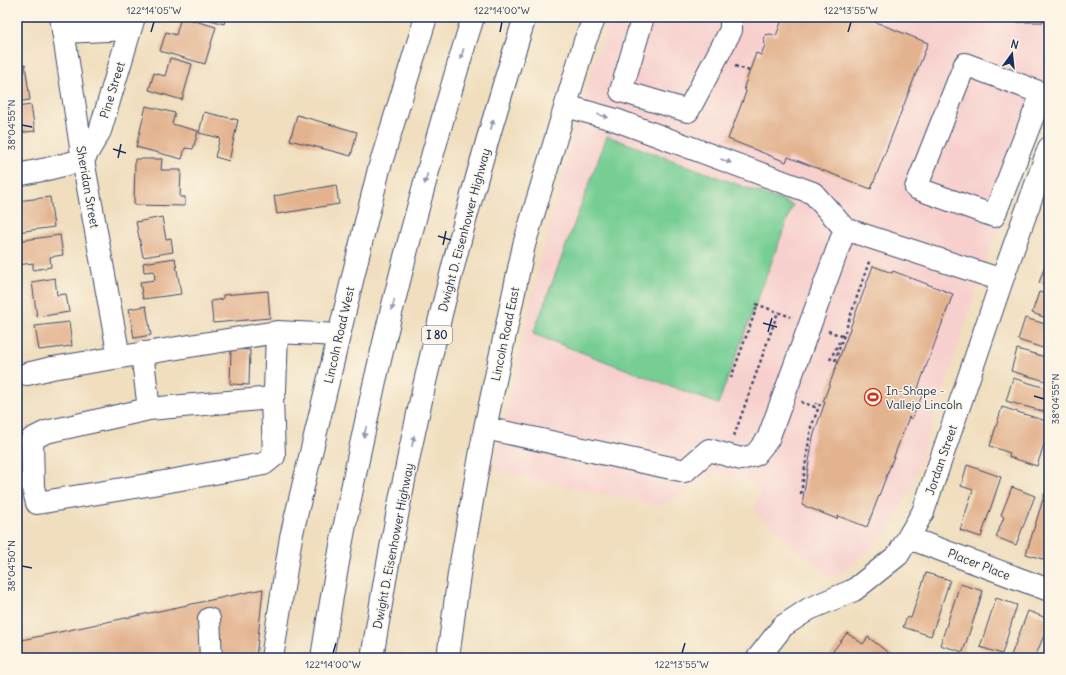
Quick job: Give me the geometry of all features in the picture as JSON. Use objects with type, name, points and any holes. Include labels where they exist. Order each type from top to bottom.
[{"type":"main road","name":"Lincoln Road West","points":[[272,658],[290,537],[379,169],[426,17]]},
{"type":"main road","points":[[322,658],[349,508],[386,334],[426,178],[473,17]]},
{"type":"main road","name":"Dwight D. Eisenhower Highway","points":[[372,658],[381,600],[418,417],[454,262],[498,101],[525,17]]},
{"type":"main road","name":"Lincoln Road East","points":[[448,658],[459,574],[485,428],[524,245],[585,41],[595,17]]},
{"type":"main road","points":[[643,17],[621,91],[688,111],[731,30],[731,17]]},
{"type":"main road","points":[[62,25],[132,23]]},
{"type":"main road","name":"Pine Street","points":[[83,160],[100,131],[132,23]]},
{"type":"main road","name":"Sheridan Street","points":[[62,25],[83,160],[119,357]]},
{"type":"main road","points":[[965,64],[1046,95],[994,216],[916,188],[965,64]]},
{"type":"main road","points":[[566,106],[616,120],[813,193],[845,229],[1002,280]]},
{"type":"main road","name":"Jordan Street","points":[[758,658],[782,626],[809,609],[854,590],[898,555],[909,538],[923,512],[1002,280],[1049,148]]},
{"type":"main road","points":[[17,175],[83,160]]},
{"type":"main road","points":[[485,428],[685,471],[709,450],[741,459],[755,454],[768,439],[845,229]]},
{"type":"main road","points":[[27,374],[52,368],[277,332],[339,335]]},
{"type":"main road","points":[[272,398],[149,409],[46,432],[32,439],[33,486],[37,502],[153,484],[264,464],[274,456],[272,398],[275,391],[277,332]]},
{"type":"main road","points":[[142,353],[149,409]]},
{"type":"main road","name":"Placer Place","points":[[909,538],[1049,590]]},
{"type":"main road","points":[[210,619],[211,658]]},
{"type":"path","points":[[835,361],[842,336],[870,259]]},
{"type":"path","points":[[728,455],[778,312],[757,304],[731,378]]},
{"type":"path","points":[[830,360],[842,336]]},
{"type":"path","points":[[815,407],[816,403]]},
{"type":"path","points":[[801,494],[812,428],[820,404]]},
{"type":"shaded area","points":[[610,17],[1049,17],[1049,90],[987,258],[911,489],[890,528],[872,548],[851,567],[829,578],[754,510],[761,488],[754,484],[716,473],[661,506],[493,471],[539,267],[575,122]]},
{"type":"green space","points":[[607,136],[793,205],[718,404],[533,334]]},
{"type":"building","points":[[181,17],[216,27],[205,64],[160,51],[166,32],[176,35]]},
{"type":"building","points":[[201,17],[226,17],[224,24]]},
{"type":"building","points":[[783,17],[863,17],[928,43],[871,189],[788,157],[786,162],[728,139],[746,92],[744,87],[756,53],[761,55],[765,45],[765,35],[771,34],[776,36]]},
{"type":"building","points":[[1016,17],[1043,17],[1043,22],[1016,22]]},
{"type":"building","points":[[17,28],[20,59],[17,60]]},
{"type":"building","points":[[170,58],[192,64],[182,100],[149,90],[154,73],[165,76]]},
{"type":"building","points":[[25,64],[30,100],[17,102],[17,65]]},
{"type":"building","points":[[31,105],[35,131],[17,133],[17,107]]},
{"type":"building","points":[[146,106],[175,113],[172,124],[198,131],[193,149],[185,148],[182,159],[136,147]]},
{"type":"building","points":[[204,112],[238,120],[229,161],[215,157],[220,138],[199,133]]},
{"type":"building","points":[[297,115],[357,132],[351,156],[290,140]]},
{"type":"building","points":[[135,159],[162,159],[161,170],[181,170],[180,197],[185,197],[185,206],[134,205]]},
{"type":"building","points":[[336,185],[339,204],[277,214],[274,196]]},
{"type":"building","points":[[50,197],[54,227],[17,232],[17,201]]},
{"type":"building","points":[[162,217],[166,239],[171,238],[173,252],[143,257],[136,222]]},
{"type":"building","points":[[60,235],[63,255],[50,257],[51,267],[33,270],[33,263],[17,265],[17,241]]},
{"type":"building","points":[[175,258],[181,294],[143,299],[140,282],[155,280],[154,271],[144,272],[143,263]]},
{"type":"building","points":[[1046,262],[1049,263],[1049,286],[1039,283]]},
{"type":"building","name":"In-Shape - Vallejo Lincoln","points":[[873,266],[892,273],[893,271],[953,294],[917,391],[923,393],[912,419],[909,417],[867,527],[838,516],[837,519],[802,505],[813,437],[825,402],[823,402]]},
{"type":"building","points":[[55,278],[57,295],[66,294],[69,312],[37,317],[32,282]]},
{"type":"building","points":[[268,291],[270,318],[213,323],[211,301],[223,299],[223,295]]},
{"type":"building","points":[[1039,292],[1049,295],[1049,319],[1032,313]]},
{"type":"building","points":[[146,306],[151,335],[134,338],[129,309]]},
{"type":"building","points":[[1025,318],[1049,325],[1049,350],[1018,340]]},
{"type":"building","points":[[69,322],[72,346],[39,350],[35,326]]},
{"type":"building","points":[[231,349],[250,350],[249,385],[230,384]]},
{"type":"building","points":[[1017,349],[1049,358],[1049,382],[1011,371]]},
{"type":"building","points":[[1013,378],[1049,389],[1049,413],[1006,401]]},
{"type":"building","points":[[1002,407],[1049,422],[1049,429],[1037,466],[1009,457],[1010,453],[990,446]]},
{"type":"building","points":[[967,465],[1001,477],[981,537],[960,530],[973,490],[961,486]]},
{"type":"building","points":[[1012,487],[1035,496],[1016,545],[996,537],[1004,517],[1001,515]]},
{"type":"building","points":[[1045,493],[1049,495],[1049,561],[1026,554]]},
{"type":"building","points":[[926,573],[950,580],[931,636],[903,627],[907,617],[911,618]]},
{"type":"building","points":[[960,584],[983,591],[963,652],[940,645]]},
{"type":"building","points":[[263,589],[256,658],[17,658],[17,641]]},
{"type":"building","points":[[996,598],[1017,605],[1002,654],[980,647]]},
{"type":"building","points":[[1028,611],[1049,619],[1049,622],[1035,658],[1010,658]]},
{"type":"building","points":[[847,633],[863,644],[868,637],[895,658],[834,658],[830,655]]},
{"type":"place","name":"In-Shape - Vallejo Lincoln","points":[[873,397]]}]
